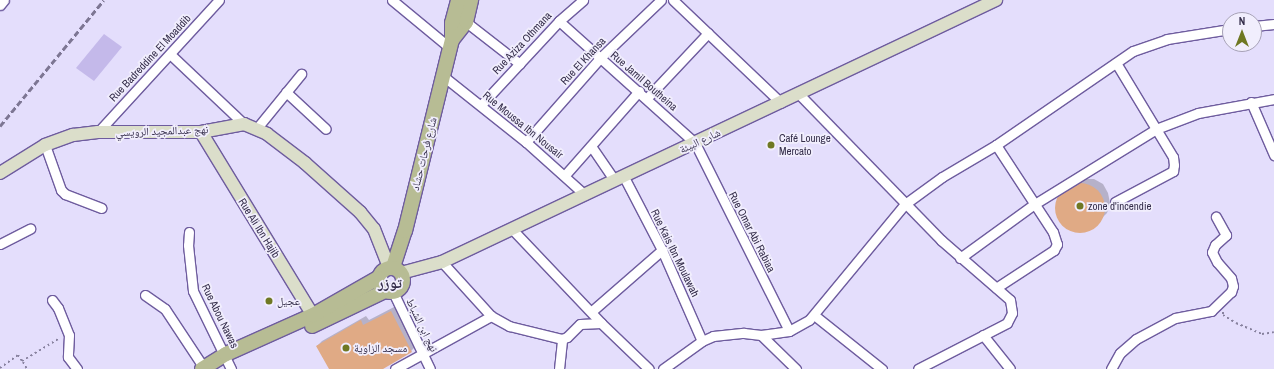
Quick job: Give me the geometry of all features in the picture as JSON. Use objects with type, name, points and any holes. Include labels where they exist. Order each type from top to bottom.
[{"type":"main road","name":"شارع فرحات حشاد","points":[[395,269],[451,44],[452,23],[458,0]]},
{"type":"main road","name":"شارع فرحات حشاد","points":[[451,44],[466,22],[472,0]]},
{"type":"main road","points":[[218,365],[315,319],[389,292],[402,285],[395,269],[382,271],[378,278],[315,319]]},
{"type":"main road","points":[[378,278],[380,286],[389,292]]},
{"type":"street","points":[[0,5],[4,0]]},
{"type":"street","name":"Rue Badreddine El Moaddib","points":[[98,132],[171,55],[219,0]]},
{"type":"street","points":[[392,0],[451,44]]},
{"type":"street","name":"Rue Aziza Othmana","points":[[481,106],[559,21],[583,0]]},
{"type":"street","name":"Rue El Khansa","points":[[526,142],[600,58],[662,0]]},
{"type":"street","points":[[673,0],[781,102]]},
{"type":"street","name":"شارع البيئة","points":[[395,269],[442,262],[511,228],[620,179],[996,0]]},
{"type":"street","name":"Rue Jamil Boutheina","points":[[559,21],[647,98],[695,143]]},
{"type":"street","points":[[466,22],[520,64]]},
{"type":"street","points":[[1262,25],[1274,24]]},
{"type":"street","points":[[663,369],[702,341],[728,333],[761,335],[789,331],[814,315],[905,204],[942,177],[996,145],[1133,51],[1149,44],[1222,30]]},
{"type":"street","points":[[647,98],[708,33]]},
{"type":"street","points":[[171,55],[244,124]]},
{"type":"street","points":[[1115,202],[1173,171],[1173,157],[1116,63]]},
{"type":"street","points":[[257,128],[300,74]]},
{"type":"street","name":"Rue Moussa Ibn Nousair","points":[[443,76],[526,142],[565,175],[585,195]]},
{"type":"street","points":[[565,175],[639,91]]},
{"type":"street","points":[[286,92],[326,129]]},
{"type":"street","points":[[799,94],[905,204],[960,258],[1010,300],[1012,313],[1007,323],[918,369]]},
{"type":"street","points":[[960,258],[1033,205],[1156,129],[1198,113],[1274,99]]},
{"type":"street","points":[[1252,102],[1274,155]]},
{"type":"street","name":"نهج عبدالمجيد الرويسي","points":[[0,173],[44,145],[73,135],[98,132],[201,132],[244,124],[257,128],[305,163],[360,212],[374,229],[395,269]]},
{"type":"street","name":"Rue Ali Ibn Hajib","points":[[201,132],[315,319]]},
{"type":"street","name":"Rue Omar Abi Rabiaa","points":[[695,143],[789,331]]},
{"type":"street","points":[[44,145],[61,190],[65,194],[101,208]]},
{"type":"street","points":[[996,145],[1033,205],[1055,235],[1057,246],[996,288]]},
{"type":"street","name":"Rue Kais Ibn Moulawah","points":[[591,146],[620,179],[662,250],[702,341]]},
{"type":"street","points":[[1111,369],[1120,353],[1136,338],[1174,318],[1210,312],[1222,302],[1234,284],[1212,254],[1215,245],[1226,235],[1216,217]]},
{"type":"street","points":[[511,228],[592,311],[601,323],[649,369]]},
{"type":"street","points":[[0,244],[30,229]]},
{"type":"street","name":"Rue Abou Nawas","points":[[189,232],[188,245],[193,291],[218,365]]},
{"type":"street","points":[[592,311],[662,250]]},
{"type":"street","points":[[442,262],[491,316],[509,326],[562,338],[567,337],[580,324],[601,323]]},
{"type":"street","name":"نهج ابن الشباط","points":[[389,292],[424,354],[430,369]]},
{"type":"street","points":[[145,295],[165,310],[218,365]]},
{"type":"street","points":[[52,300],[58,308],[68,334],[68,357],[77,369]]},
{"type":"street","points":[[814,315],[882,369]]},
{"type":"street","points":[[395,369],[491,316]]},
{"type":"street","points":[[761,335],[796,369]]},
{"type":"street","points":[[983,335],[1010,369]]},
{"type":"street","points":[[559,369],[562,338]]},
{"type":"path","points":[[1222,302],[1223,315],[1236,323],[1262,334],[1274,332]]},
{"type":"path","points":[[22,361],[68,334]]},
{"type":"path","points":[[0,368],[18,355],[27,369]]},
{"type":"shaded area","points":[[104,34],[122,47],[94,81],[76,68]]},
{"type":"building","name":"zone d'incendie","points":[[1075,183],[1085,183],[1098,190],[1105,203],[1105,213],[1098,226],[1085,233],[1075,233],[1066,229],[1059,222],[1055,213],[1055,203],[1059,194],[1066,187]]},
{"type":"building","points":[[391,311],[412,352],[383,369],[329,369],[316,346],[361,320],[363,325]]},
{"type":"railway","points":[[0,126],[104,0]]},
{"type":"place","name":"Café Lounge Mercato","points":[[771,145]]},
{"type":"place","name":"zone d'incendie","points":[[1080,206]]},
{"type":"place","name":"عجيل","points":[[269,301]]},
{"type":"place","name":"مسجد الزاوية","points":[[346,348]]},
{"type":"district","name":"توزر","points":[[390,283]]}]
